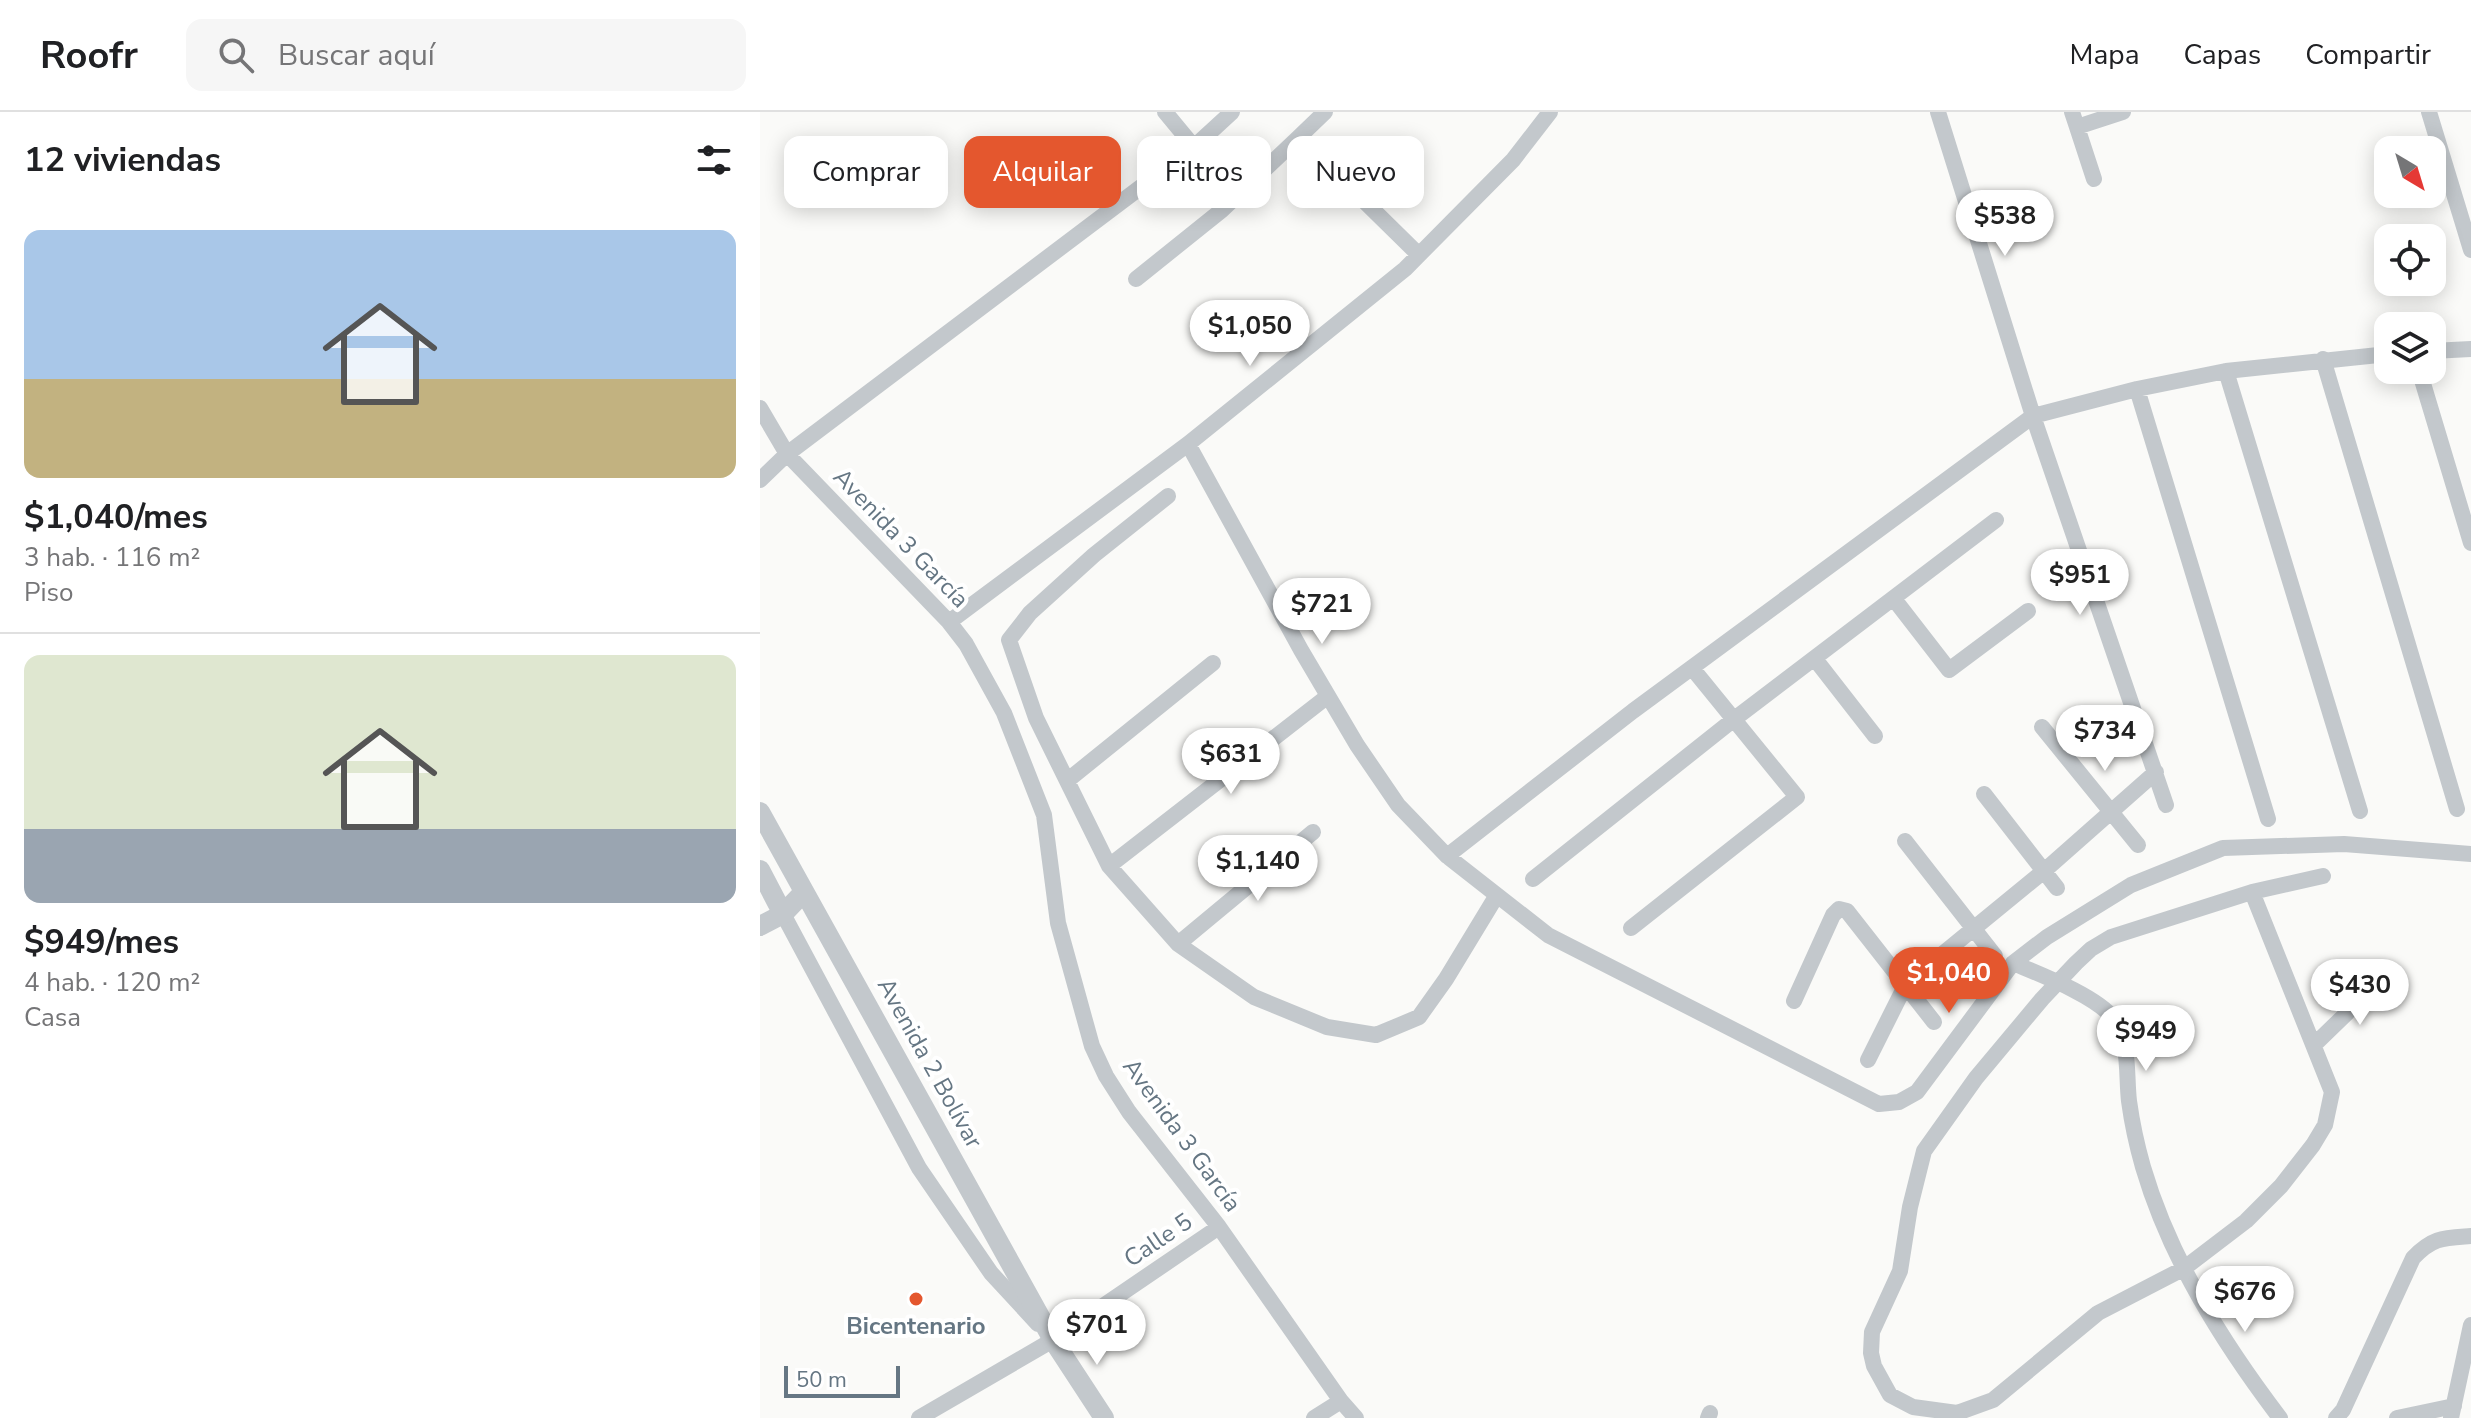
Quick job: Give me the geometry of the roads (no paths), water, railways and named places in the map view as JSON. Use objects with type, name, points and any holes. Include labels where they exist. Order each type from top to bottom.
[{"type":"street","points":[[1165,112],[1185,136]]},
{"type":"street","points":[[1206,136],[1232,112]]},
{"type":"street","points":[[1300,136],[1325,112]]},
{"type":"street","points":[[949,622],[1188,444],[1419,255],[1513,160],[1550,112]]},
{"type":"street","points":[[1938,112],[2033,416],[2166,805]]},
{"type":"street","points":[[2094,179],[2075,119],[2123,112]]},
{"type":"street","points":[[2429,112],[2471,250]]},
{"type":"street","points":[[1136,279],[1222,210],[1287,148]]},
{"type":"street","points":[[760,480],[787,454],[1137,190]]},
{"type":"street","points":[[1371,208],[1419,255]]},
{"type":"street","points":[[2446,350],[2471,349]]},
{"type":"street","points":[[1447,856],[1692,668],[2033,416],[2137,389],[2226,371],[2374,355]]},
{"type":"street","points":[[2323,359],[2457,809]]},
{"type":"street","points":[[2226,371],[2360,811]]},
{"type":"street","points":[[2423,384],[2471,543]]},
{"type":"street","points":[[2137,389],[2268,819]]},
{"type":"street","name":"Avenida 3 García","points":[[760,408],[787,454],[949,622],[966,644],[1004,713],[1044,815],[1058,923],[1092,1046],[1106,1076],[1129,1112],[1219,1227],[1356,1418]]},
{"type":"street","points":[[1188,444],[1357,745],[1398,805],[1447,856],[1548,935],[1879,1104],[1899,1102],[1917,1092],[2013,963],[2131,885],[2223,848],[2344,844],[2471,854]]},
{"type":"street","points":[[1168,496],[1083,565],[1030,613],[1009,640],[1036,718],[1109,866],[1178,944],[1254,997],[1327,1027],[1376,1035],[1419,1017],[1497,895]]},
{"type":"street","points":[[1533,879],[1733,720],[1996,520]]},
{"type":"street","points":[[1894,599],[1949,670],[2028,611]]},
{"type":"street","points":[[1815,659],[1875,736]]},
{"type":"street","points":[[1068,780],[1213,663]]},
{"type":"street","points":[[1631,928],[1797,797],[1692,668]]},
{"type":"street","points":[[1109,866],[1328,696]]},
{"type":"street","points":[[2042,727],[2138,845]]},
{"type":"street","points":[[1868,1060],[1906,984],[2044,871],[2156,772]]},
{"type":"street","points":[[1984,794],[2057,888]]},
{"type":"street","name":"Avenida 2 Bolívar","points":[[760,812],[1053,1340],[1104,1418]]},
{"type":"street","points":[[1178,944],[1313,832]]},
{"type":"street","points":[[1905,841],[1995,956]]},
{"type":"street","name":"Avenida 2 Bolívar","points":[[760,870],[919,1168],[991,1273],[1053,1340]]},
{"type":"street","points":[[2252,892],[2332,1092],[2325,1125],[2281,1186],[2246,1221],[2183,1269],[2098,1313],[1993,1400],[1957,1413],[1913,1407],[1890,1395],[1877,1374],[1871,1353],[1872,1332],[1900,1271],[1910,1207],[1924,1151],[1976,1078],[2057,981],[2091,949],[2111,937],[2252,892],[2323,876]]},
{"type":"street","points":[[760,926],[783,914],[804,892]]},
{"type":"street","points":[[1794,1001],[1833,915],[1839,909],[1847,911],[1934,1022]]},
{"type":"street","points":[[2013,963],[2057,981],[2111,1015],[2122,1032],[2130,1104],[2144,1169],[2183,1269],[2242,1369],[2280,1418]]},
{"type":"street","points":[[2314,1045],[2347,1013],[2367,979]]},
{"type":"street","name":"Calle 5","points":[[919,1418],[1053,1340],[1219,1227]]},
{"type":"street","points":[[2336,1418],[2343,1410],[2413,1258],[2426,1245],[2438,1239],[2471,1236]]},
{"type":"street","points":[[2397,1418],[2452,1412],[2471,1325]]},
{"type":"street","points":[[1314,1418],[1341,1401]]},
{"type":"place","name":"Bicentenario","points":[[916,1299]]}]
